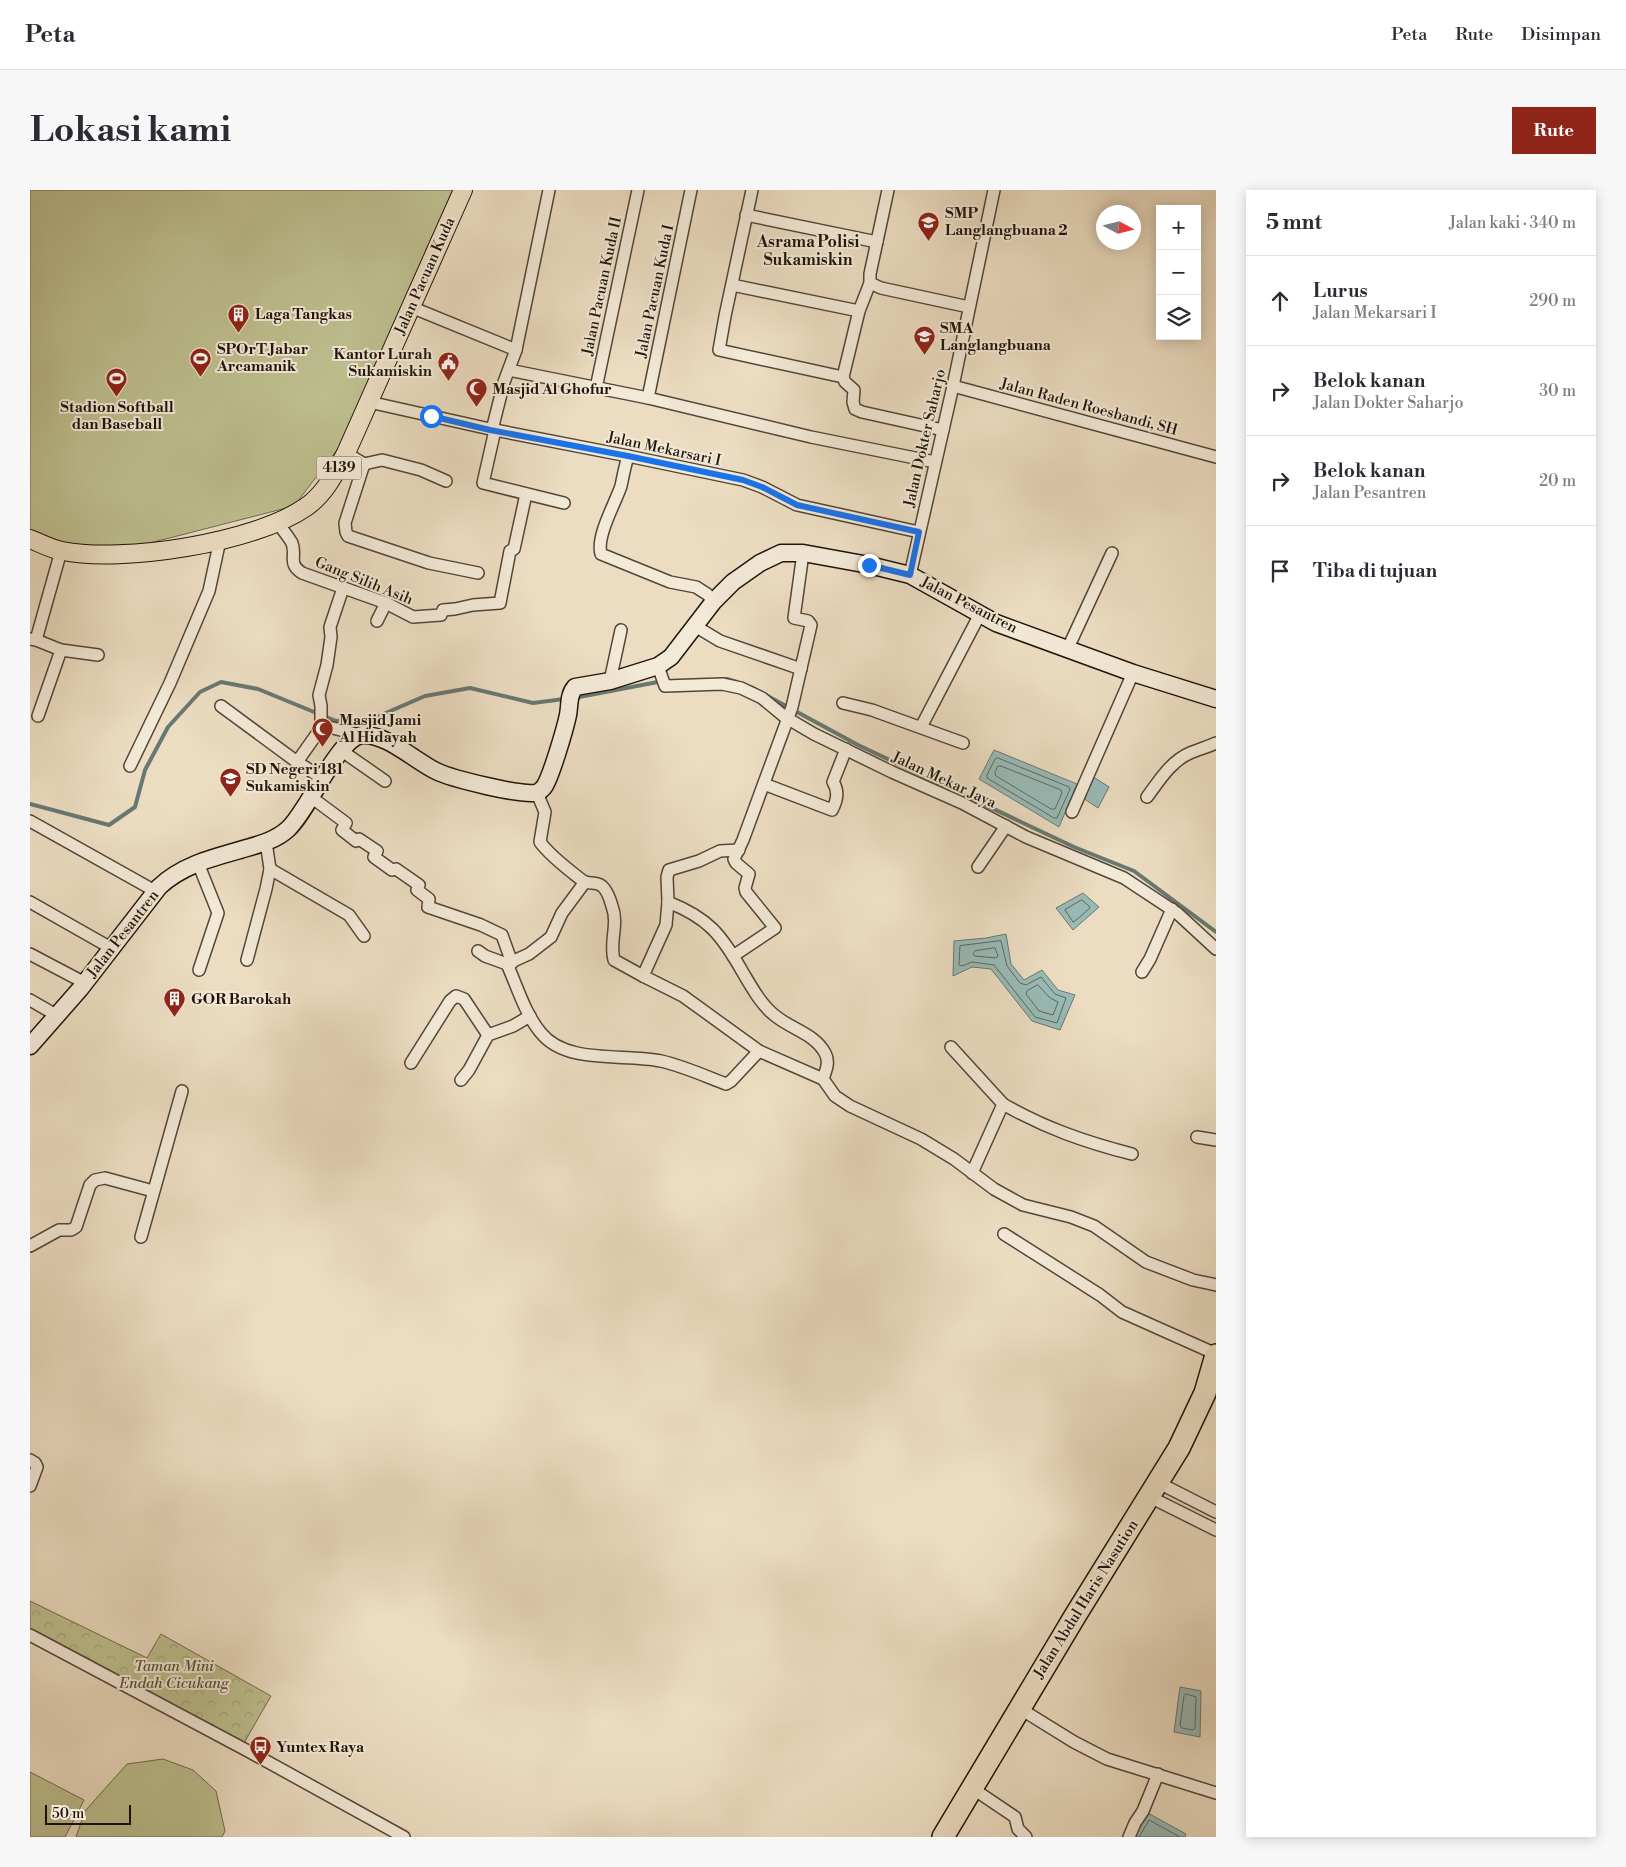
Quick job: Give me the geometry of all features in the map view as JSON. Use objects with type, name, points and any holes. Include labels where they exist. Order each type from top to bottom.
[{"type":"highway","name":"Jalan Abdul Haris Nasution","points":[[943,1837],[1019,1708],[1180,1448],[1204,1393],[1216,1355]]},
{"type":"main road","name":"Jalan Pacuan Kuda","points":[[30,539],[61,551],[111,554],[191,547],[277,522],[306,507],[330,484],[374,403],[411,307],[463,190]]},
{"type":"street","points":[[549,190],[516,350],[504,382],[483,483],[564,502]]},
{"type":"street","name":"Jalan Pacuan Kuda II","points":[[596,388],[638,190]]},
{"type":"street","name":"Jalan Pacuan Kuda I","points":[[648,398],[691,190]]},
{"type":"street","points":[[752,190],[720,350],[842,377]]},
{"type":"street","points":[[888,190],[876,242],[870,283],[859,311],[842,377],[854,390],[853,402],[855,409],[943,430]]},
{"type":"street","name":"Jalan Dokter Saharjo","points":[[910,575],[953,386],[994,190]]},
{"type":"street","points":[[746,215],[876,242]]},
{"type":"street","points":[[870,283],[881,288],[969,307]]},
{"type":"street","points":[[732,285],[859,311]]},
{"type":"street","points":[[411,307],[516,350]]},
{"type":"street","points":[[509,370],[648,398],[811,437],[935,462]]},
{"type":"street","name":"Jalan Raden Roesbandi, SH","points":[[953,386],[1216,457]]},
{"type":"street","name":"Jalan Mekarsari I","points":[[374,403],[493,430],[743,480],[762,487],[797,505],[919,532]]},
{"type":"street","points":[[346,453],[364,464],[382,460],[420,470],[446,481]]},
{"type":"street","points":[[628,456],[620,488],[603,533],[601,554],[670,582],[696,588],[707,594],[714,601]]},
{"type":"street","points":[[364,464],[345,523],[348,536],[429,563],[478,573]]},
{"type":"street","name":"Gang Silih Asih","points":[[277,522],[292,544],[293,564],[297,569],[386,603],[417,618],[441,615],[443,610],[473,604],[500,603],[510,551],[514,549],[526,494]]},
{"type":"street","points":[[130,766],[170,683],[209,591],[220,540]]},
{"type":"street","points":[[61,551],[33,640],[61,650],[98,655]]},
{"type":"street","name":"Jalan Pesantren","points":[[537,793],[544,788],[568,715],[570,692],[574,686],[661,675],[671,657],[714,601],[733,582],[760,563],[781,553],[803,553],[869,565],[910,575],[996,623],[1133,673],[1216,699]]},
{"type":"street","points":[[733,956],[776,928],[746,892],[745,888],[749,874],[734,861],[790,713],[811,625],[808,621],[794,618],[803,553]]},
{"type":"street","points":[[1068,648],[1112,553]]},
{"type":"street","points":[[297,762],[321,728],[319,694],[332,637],[330,627],[343,588]]},
{"type":"street","points":[[378,621],[386,603]]},
{"type":"street","points":[[921,727],[980,614]]},
{"type":"street","points":[[695,626],[720,641],[801,669]]},
{"type":"street","points":[[610,681],[621,630]]},
{"type":"street","points":[[38,716],[61,650]]},
{"type":"street","points":[[1072,812],[1133,673]]},
{"type":"street","name":"Jalan Mekar Jaya","points":[[661,675],[665,686],[722,684],[741,688],[762,698],[790,713],[814,734],[962,803],[1026,837],[1124,878],[1172,909],[1216,949]]},
{"type":"street","points":[[843,703],[872,710],[963,742]]},
{"type":"street","points":[[221,706],[322,778]]},
{"type":"street","points":[[321,722],[360,735],[369,735],[383,740],[437,772],[526,794],[537,793],[544,812],[540,842],[585,882],[603,886],[616,919],[612,949],[614,960],[683,996],[759,1051],[823,1079],[828,1089],[850,1106],[920,1138],[1023,1205],[1071,1217],[1094,1226],[1146,1262],[1193,1280],[1216,1285]]},
{"type":"street","name":"Jalan Pesantren","points":[[30,1046],[85,983],[108,946],[166,880],[198,862],[266,842],[288,830],[300,815],[322,778],[350,740],[360,735]]},
{"type":"street","points":[[1147,797],[1167,770],[1178,760],[1216,743]]},
{"type":"street","points":[[764,784],[832,810],[837,795],[837,787],[833,782],[846,749]]},
{"type":"street","points":[[342,751],[385,781]]},
{"type":"street","points":[[311,797],[346,823],[342,830],[356,841],[359,839],[377,851],[374,857],[392,870],[396,868],[419,885],[417,890],[429,899],[428,907],[472,922],[502,935],[510,963],[530,1016],[541,1034],[560,1049],[586,1054],[660,1061],[726,1084],[759,1051]]},
{"type":"street","points":[[30,821],[155,891]]},
{"type":"street","points":[[978,867],[1006,826]]},
{"type":"street","points":[[247,960],[270,869],[266,842]]},
{"type":"street","points":[[643,976],[666,925],[668,902],[666,884],[669,870],[699,861],[720,851],[738,850]]},
{"type":"street","points":[[198,862],[218,913],[200,970]]},
{"type":"street","points":[[270,869],[349,916],[364,936]]},
{"type":"street","points":[[478,951],[486,956],[510,963],[529,954],[551,937],[562,913],[585,882]]},
{"type":"street","points":[[30,902],[108,946]]},
{"type":"street","points":[[668,902],[688,910],[708,923],[733,956],[754,992],[773,1014],[816,1041],[826,1054],[828,1063],[823,1079]]},
{"type":"street","points":[[1142,972],[1150,959],[1172,909]]},
{"type":"street","points":[[30,954],[85,983]]},
{"type":"street","points":[[411,1064],[450,1001],[456,996],[464,999],[488,1035]]},
{"type":"street","points":[[30,1000],[56,1016]]},
{"type":"street","points":[[461,1080],[469,1070],[488,1035],[513,1026],[530,1016]]},
{"type":"street","points":[[951,1047],[1003,1104],[1016,1112],[1078,1140],[1132,1154]]},
{"type":"street","points":[[141,1237],[182,1091]]},
{"type":"street","points":[[972,1173],[1003,1104]]},
{"type":"street","points":[[1197,1137],[1216,1140]]},
{"type":"street","points":[[30,1246],[59,1230],[71,1230],[76,1227],[90,1185],[95,1180],[105,1178],[153,1191]]},
{"type":"street","points":[[1004,1234],[1100,1295],[1122,1312],[1216,1355]]},
{"type":"street","points":[[30,1460],[37,1467],[30,1486]]},
{"type":"street","points":[[1154,1490],[1216,1512]]},
{"type":"street","points":[[1154,1490],[1216,1530]]},
{"type":"street","points":[[30,1636],[404,1837]]},
{"type":"street","points":[[1019,1708],[1074,1742],[1107,1759],[1216,1793]]},
{"type":"street","points":[[1129,1837],[1135,1823],[1143,1812],[1158,1774]]},
{"type":"street","points":[[972,1788],[1015,1817],[1018,1829],[1026,1837]]},
{"type":"green space","name":"SPOrT Jabar Arcamanik","points":[[30,190],[455,190],[406,304],[337,450],[294,506],[111,553],[30,536]]},
{"type":"green space","name":"Taman Mini Endah Cicukang","points":[[30,1601],[147,1658],[161,1634],[271,1696],[244,1743],[30,1636]]},
{"type":"green space","points":[[163,1759],[193,1770],[216,1791],[225,1831],[222,1837],[76,1837],[85,1811],[127,1764]]},
{"type":"green space","points":[[30,1772],[84,1800],[65,1837],[30,1837]]},
{"type":"water","points":[[994,750],[1077,784],[1059,827],[979,779]]},
{"type":"water","points":[[1092,776],[1109,787],[1098,808],[1083,798]]},
{"type":"water","points":[[1083,893],[1099,907],[1073,930],[1056,908]]},
{"type":"water","points":[[1006,934],[1011,964],[1024,980],[1042,970],[1058,990],[1075,995],[1060,1030],[1032,1021],[991,969],[972,967],[953,976],[954,941]]},
{"type":"water","points":[[1180,1687],[1201,1691],[1200,1737],[1174,1732]]},
{"type":"water","points":[[1146,1812],[1186,1834],[1185,1837],[1134,1837]]},
{"type":"waterway","points":[[720,679],[737,682]]},
{"type":"waterway","points":[[574,698],[663,681]]},
{"type":"waterway","points":[[30,804],[109,825],[135,807],[145,770],[168,727],[200,692],[221,682],[258,689],[336,721],[372,719],[425,696],[470,688],[533,703],[564,699]]},
{"type":"waterway","points":[[751,687],[858,745],[1074,847],[1134,871],[1216,932]]},
{"type":"place","name":"SMP Langlangbuana 2","points":[[929,241]]},
{"type":"place","name":"Laga Tangkas","points":[[239,333]]},
{"type":"place","name":"SMA Langlangbuana","points":[[924,356]]},
{"type":"place","name":"SPOrT Jabar Arcamanik","points":[[201,377]]},
{"type":"place","name":"Kantor Lurah Sukamiskin","points":[[448,382]]},
{"type":"place","name":"Stadion Softball dan Baseball","points":[[117,397]]},
{"type":"place","name":"Masjid Al Ghofur","points":[[476,408]]},
{"type":"place","name":"Masjid Jami Al Hidayah","points":[[323,748]]},
{"type":"place","name":"SD Negeri 181 Sukamiskin","points":[[230,797]]},
{"type":"place","name":"GOR Barokah","points":[[175,1018]]},
{"type":"place","name":"Yuntex Raya","points":[[260,1766]]},
{"type":"district","name":"Asrama Polisi Sukamiskin","points":[[808,251]]},
{"type":"route","points":[[431,416],[490,430],[743,480],[762,487],[797,505],[919,532],[910,575],[869,565]]}]
